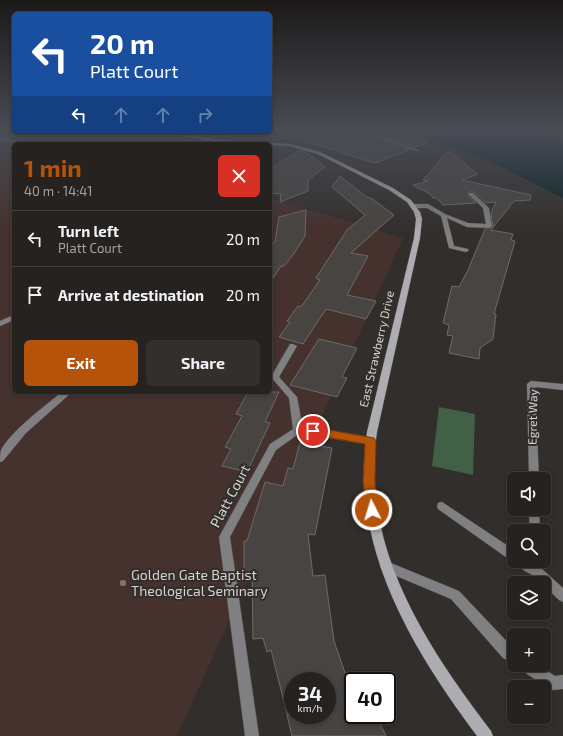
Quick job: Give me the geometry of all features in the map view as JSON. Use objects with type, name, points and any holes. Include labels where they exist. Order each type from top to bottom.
[{"type":"street","points":[[340,164],[391,189],[405,198],[413,206],[428,206],[443,215],[467,225],[489,226],[486,208],[471,194]]},
{"type":"street","name":"East Strawberry Drive","points":[[413,206],[419,219],[417,238],[375,416],[371,441],[369,481],[372,510],[378,543],[386,566],[408,617],[431,658],[460,703],[486,736]]},
{"type":"street","points":[[443,215],[451,247],[466,250]]},
{"type":"street","points":[[0,324],[12,318]]},
{"type":"street","points":[[293,346],[275,377],[293,397],[298,429],[371,441]]},
{"type":"street","name":"Egret Way","points":[[534,472],[531,384],[563,387]]},
{"type":"street","points":[[0,458],[6,449],[35,418],[65,394]]},
{"type":"street","name":"Platt Court","points":[[252,736],[224,537],[273,447],[298,429]]},
{"type":"street","points":[[442,506],[507,551]]},
{"type":"street","points":[[386,566],[455,595],[507,652]]},
{"type":"street","points":[[538,568],[563,596]]},
{"type":"street","points":[[537,672],[553,682],[563,682]]},
{"type":"shaded area","name":"Golden Gate Baptist Theological Seminary","points":[[0,164],[12,164],[12,394],[272,394],[272,199],[403,238],[177,736],[0,736]]},
{"type":"green space","points":[[439,407],[475,414],[473,475],[432,466]]},
{"type":"water","points":[[496,164],[563,164],[563,198]]},
{"type":"building","points":[[278,164],[321,164],[325,167],[308,180],[308,191],[280,202],[281,194],[272,193],[272,169]]},
{"type":"building","points":[[436,164],[465,164],[478,174],[462,180],[531,195],[530,200],[514,201],[491,230],[513,234],[511,240],[515,241],[494,314],[496,314],[493,339],[480,348],[479,359],[449,353],[453,336],[447,335],[449,325],[443,323],[452,286],[459,287],[468,270],[485,229],[493,227],[491,213],[496,202],[486,203],[474,192],[469,192],[468,196],[476,203],[443,205],[437,198],[433,198],[430,194],[413,185],[428,181],[423,180]]},
{"type":"building","points":[[340,176],[368,198],[371,198],[394,215],[351,253],[368,256],[347,295],[376,301],[366,319],[326,309],[303,344],[279,337],[290,322],[287,321],[298,306],[301,307],[320,280],[316,278],[347,230],[365,215],[332,187]]},
{"type":"building","points":[[306,210],[305,236],[293,255],[284,266],[281,266],[272,280],[272,245],[275,241],[279,217]]},
{"type":"building","points":[[319,339],[357,348],[342,377],[347,378],[337,397],[290,385]]},
{"type":"building","points":[[272,392],[279,392],[265,422],[270,423],[247,472],[222,466],[231,449],[225,447],[242,416],[236,414],[247,394],[272,394]]},
{"type":"building","points":[[300,442],[332,448],[315,535],[308,534],[313,576],[325,575],[334,641],[345,672],[344,724],[380,724],[386,736],[292,736],[289,724],[336,724],[336,672],[284,672],[284,702],[271,650],[267,652],[263,638],[253,639],[252,578],[244,579],[244,541],[247,541],[265,482],[283,486],[288,468],[293,469]]},
{"type":"place","name":"Golden Gate Baptist Theological Seminary","points":[[123,583]]},
{"type":"route","points":[[313,431],[371,441],[369,481],[372,510]]}]
